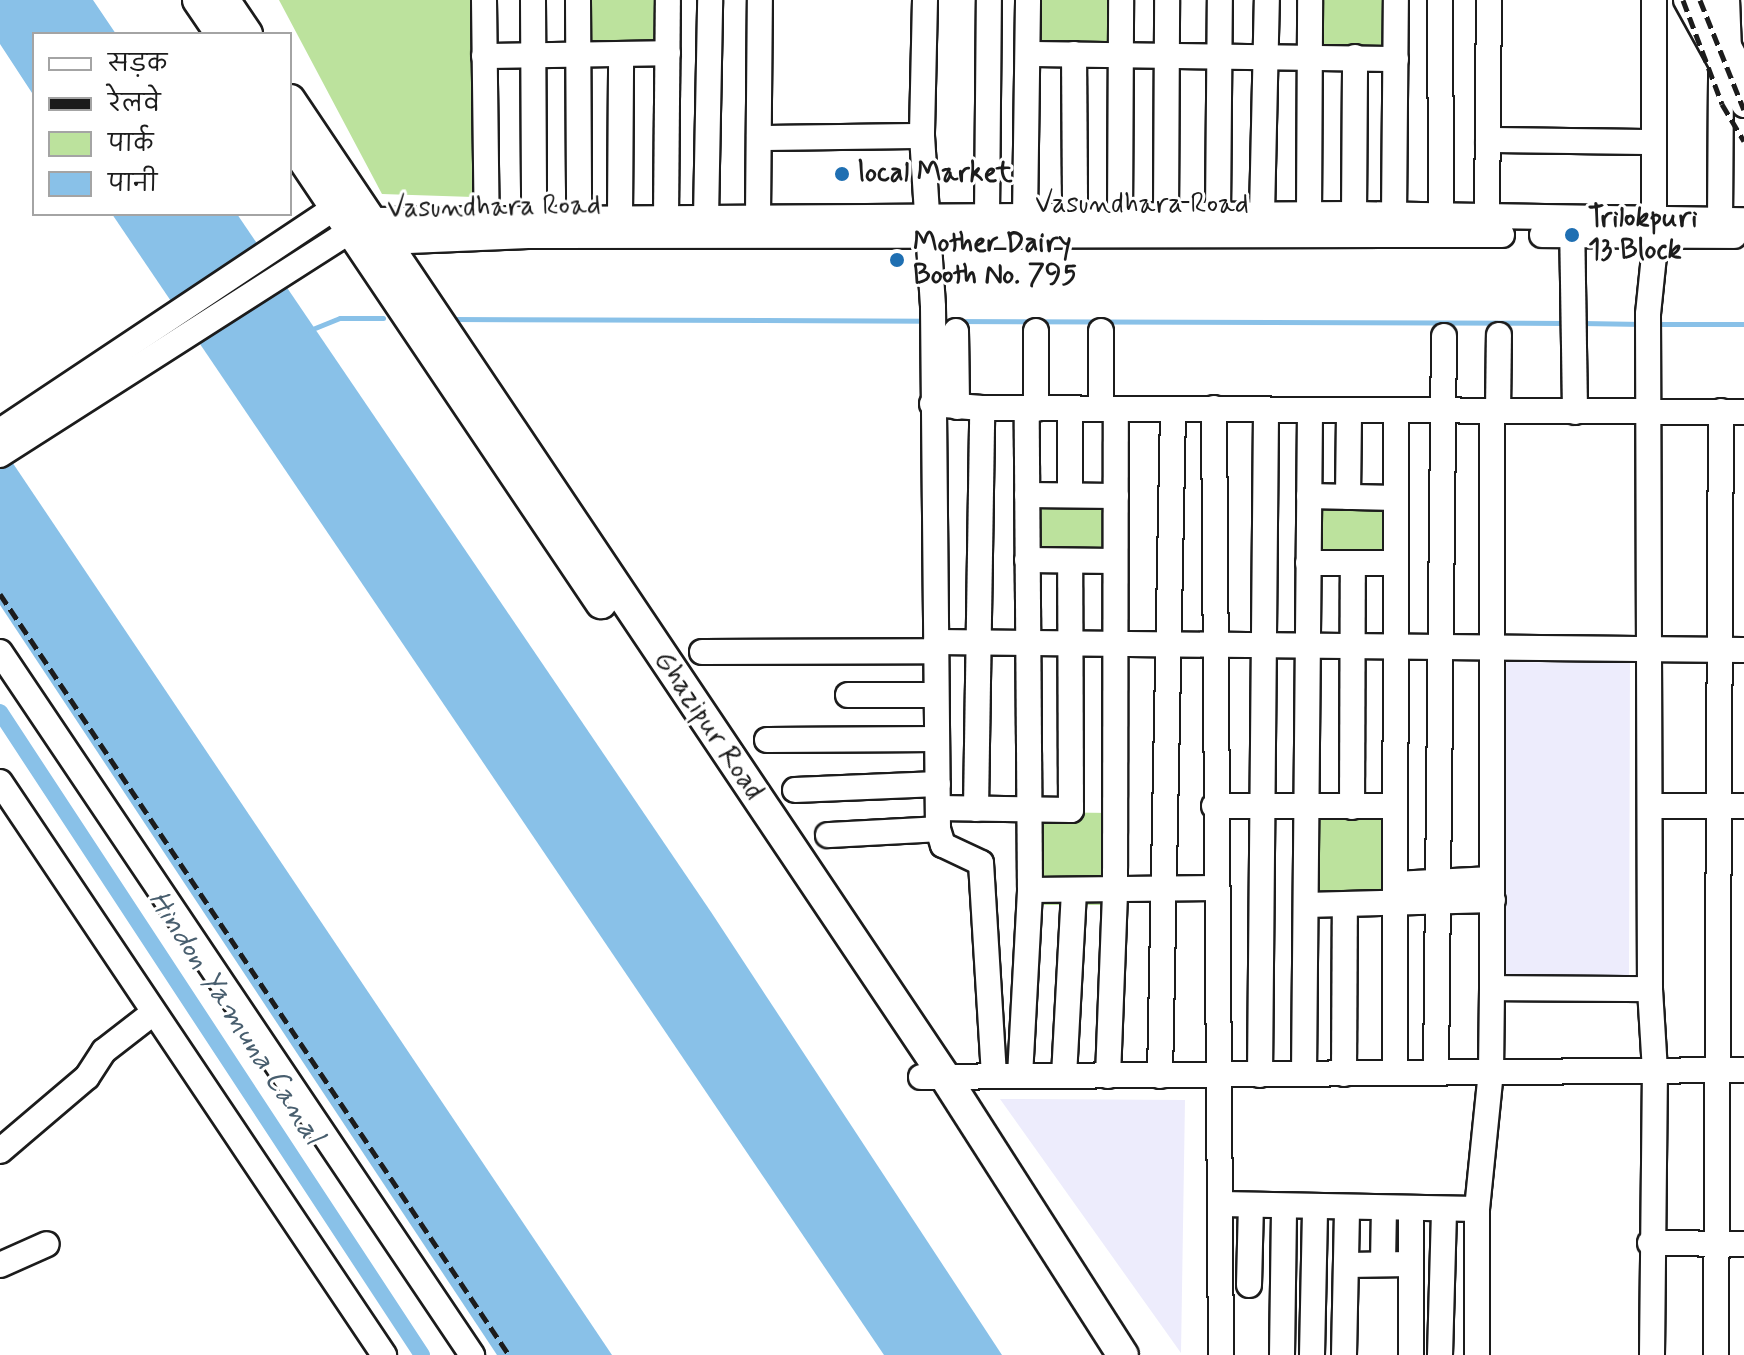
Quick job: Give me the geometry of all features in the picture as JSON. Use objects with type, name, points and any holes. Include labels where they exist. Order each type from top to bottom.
[{"type":"main road","points":[[198,0],[220,32]]},
{"type":"main road","points":[[224,0],[246,32]]},
{"type":"main road","name":"Ghazipur Road","points":[[292,104],[360,225],[1123,1355]]},
{"type":"main road","name":"Ghazipur Road","points":[[292,142],[360,225]]},
{"type":"main road","name":"Ghazipur Road","points":[[933,1077],[1100,1355]]},
{"type":"street","points":[[484,0],[487,228]]},
{"type":"street","points":[[533,0],[534,216]]},
{"type":"street","points":[[578,0],[579,215]]},
{"type":"street","points":[[666,217],[668,0]]},
{"type":"street","points":[[706,218],[710,0]]},
{"type":"street","points":[[758,216],[760,0]]},
{"type":"street","points":[[925,0],[922,136],[932,316],[938,807],[943,845],[981,863],[994,1074]]},
{"type":"street","points":[[987,216],[989,0]]},
{"type":"street","points":[[1025,217],[1028,0]]},
{"type":"street","points":[[1120,217],[1121,0]]},
{"type":"street","points":[[1166,216],[1167,0]]},
{"type":"street","points":[[1218,214],[1220,0]]},
{"type":"street","points":[[1262,214],[1267,0]]},
{"type":"street","points":[[1309,216],[1310,0]]},
{"type":"street","points":[[1394,216],[1396,0]]},
{"type":"street","points":[[1440,0],[1441,216]]},
{"type":"street","points":[[1487,219],[1489,0]]},
{"type":"street","points":[[1652,1355],[1650,1243],[1655,1071],[1650,989],[1649,324],[1654,227],[1654,0]]},
{"type":"street","points":[[1686,0],[1731,65]]},
{"type":"street","points":[[1705,0],[1744,105]]},
{"type":"street","points":[[1727,0],[1731,65],[1732,221]]},
{"type":"street","points":[[484,56],[668,53]]},
{"type":"street","points":[[620,216],[621,54]]},
{"type":"street","points":[[1028,54],[1396,59]]},
{"type":"street","points":[[1074,54],[1075,216]]},
{"type":"street","points":[[1354,214],[1355,57]]},
{"type":"street","points":[[759,138],[922,136]]},
{"type":"street","points":[[1488,140],[1652,142]]},
{"type":"street","name":"Vasundhara Road","points":[[487,228],[534,216],[579,215],[758,216],[926,226],[987,216],[1218,214],[1441,216],[1572,227]]},
{"type":"street","name":"Vasundhara Road","points":[[360,225],[487,228],[1654,227],[1732,221]]},
{"type":"street","points":[[6,439],[293,250],[360,225]]},
{"type":"street","points":[[1572,227],[1575,412]]},
{"type":"street","name":"Vasundhara Road","points":[[1654,227],[1744,236]]},
{"type":"street","points":[[956,331],[957,407]]},
{"type":"street","points":[[1020,1076],[1030,890],[1027,495],[1036,331]]},
{"type":"street","points":[[1101,331],[1116,496],[1115,890],[1108,1076]]},
{"type":"street","points":[[1477,1355],[1477,1209],[1491,1072],[1492,650],[1499,335]]},
{"type":"street","points":[[1436,1073],[1444,336]]},
{"type":"street","points":[[932,404],[982,408],[1214,408],[1266,411],[1733,411],[1732,650],[1719,805],[1716,1355]]},
{"type":"street","points":[[976,809],[982,408]]},
{"type":"street","points":[[1214,408],[1212,648],[1221,1355]]},
{"type":"street","points":[[1070,409],[1070,495]]},
{"type":"street","points":[[1160,1076],[1173,410]]},
{"type":"street","points":[[1304,1074],[1310,410]]},
{"type":"street","points":[[1260,1075],[1266,411]]},
{"type":"street","points":[[1348,497],[1349,411]]},
{"type":"street","points":[[1395,1073],[1396,411]]},
{"type":"street","points":[[1027,495],[1116,496]]},
{"type":"street","points":[[1309,496],[1396,498]]},
{"type":"street","points":[[1027,560],[1115,561]]},
{"type":"street","points":[[795,790],[938,807],[1071,810],[1070,561]]},
{"type":"street","points":[[1308,563],[1396,563]]},
{"type":"street","points":[[1352,807],[1353,564]]},
{"type":"street","points":[[702,652],[936,646],[1732,650]]},
{"type":"street","points":[[0,652],[472,1355]]},
{"type":"street","points":[[848,695],[936,695]]},
{"type":"street","points":[[767,740],[937,739]]},
{"type":"street","points":[[4,799],[384,1355]]},
{"type":"street","points":[[1214,806],[1395,806]]},
{"type":"street","points":[[1650,806],[1744,806]]},
{"type":"street","points":[[828,835],[938,807]]},
{"type":"street","points":[[1030,890],[1216,888]]},
{"type":"street","points":[[1064,1076],[1074,890]]},
{"type":"street","points":[[1306,905],[1345,906],[1396,894],[1492,890]]},
{"type":"street","points":[[1344,1074],[1345,906]]},
{"type":"street","points":[[1492,988],[1650,989]]},
{"type":"street","points":[[0,1151],[87,1077],[104,1051],[153,1013]]},
{"type":"street","points":[[933,1077],[994,1074],[1160,1076],[1744,1070]]},
{"type":"street","points":[[1221,1204],[1477,1209]]},
{"type":"street","points":[[1249,1285],[1251,1205]]},
{"type":"street","points":[[1282,1355],[1284,1206]]},
{"type":"street","points":[[1312,1355],[1315,1207]]},
{"type":"street","points":[[1344,1355],[1347,1207]]},
{"type":"street","points":[[1383,1264],[1384,1208]]},
{"type":"street","points":[[1411,1208],[1411,1355]]},
{"type":"street","points":[[1440,1355],[1444,1209]]},
{"type":"street","points":[[1650,1243],[1744,1244]]},
{"type":"street","points":[[0,1265],[47,1244]]},
{"type":"street","points":[[1346,1265],[1411,1264]]},
{"type":"street","points":[[1221,1285],[1283,1286]]},
{"type":"shaded area","points":[[1501,662],[1630,663],[1629,984],[1500,983]]},
{"type":"shaded area","points":[[1000,1099],[1185,1100],[1181,1353]]},
{"type":"green space","points":[[279,0],[473,0],[473,197],[382,194]]},
{"type":"green space","points":[[582,0],[663,0],[663,52],[581,53]]},
{"type":"green space","points":[[1035,0],[1116,0],[1116,52],[1034,53]]},
{"type":"green space","points":[[1310,0],[1391,0],[1391,53],[1309,54]]},
{"type":"green space","points":[[1037,503],[1111,503],[1110,557],[1036,555]]},
{"type":"green space","points":[[1312,504],[1386,505],[1385,558],[1311,557]]},
{"type":"green space","points":[[1306,810],[1387,811],[1387,902],[1305,903]]},
{"type":"green space","points":[[1031,812],[1112,813],[1111,905],[1029,905]]},
{"type":"water","points":[[0,0],[93,0],[115,32],[32,32],[32,93],[0,44]]},
{"type":"water","points":[[113,216],[238,216],[711,912],[1002,1355],[884,1355]]},
{"type":"water","points":[[0,444],[612,1355],[497,1355],[0,605]]},
{"type":"waterway","points":[[310,330],[340,318],[383,318]]},
{"type":"waterway","points":[[449,319],[927,321]]},
{"type":"waterway","points":[[941,321],[1567,323]]},
{"type":"waterway","points":[[1581,323],[1643,324]]},
{"type":"waterway","points":[[1657,324],[1744,324]]},
{"type":"waterway","name":"Hindon Yamuna Canal","points":[[0,712],[422,1355]]},
{"type":"railway","points":[[1683,0],[1722,104],[1744,141]]},
{"type":"railway","points":[[1700,0],[1744,110]]},
{"type":"railway","points":[[0,594],[509,1355]]},
{"type":"place","name":"local Market","points":[[842,174]]},
{"type":"place","name":"Trilokpuri 13 Block","points":[[1572,235]]},
{"type":"place","name":"Mother Dairy Booth No. 795","points":[[897,260]]}]
